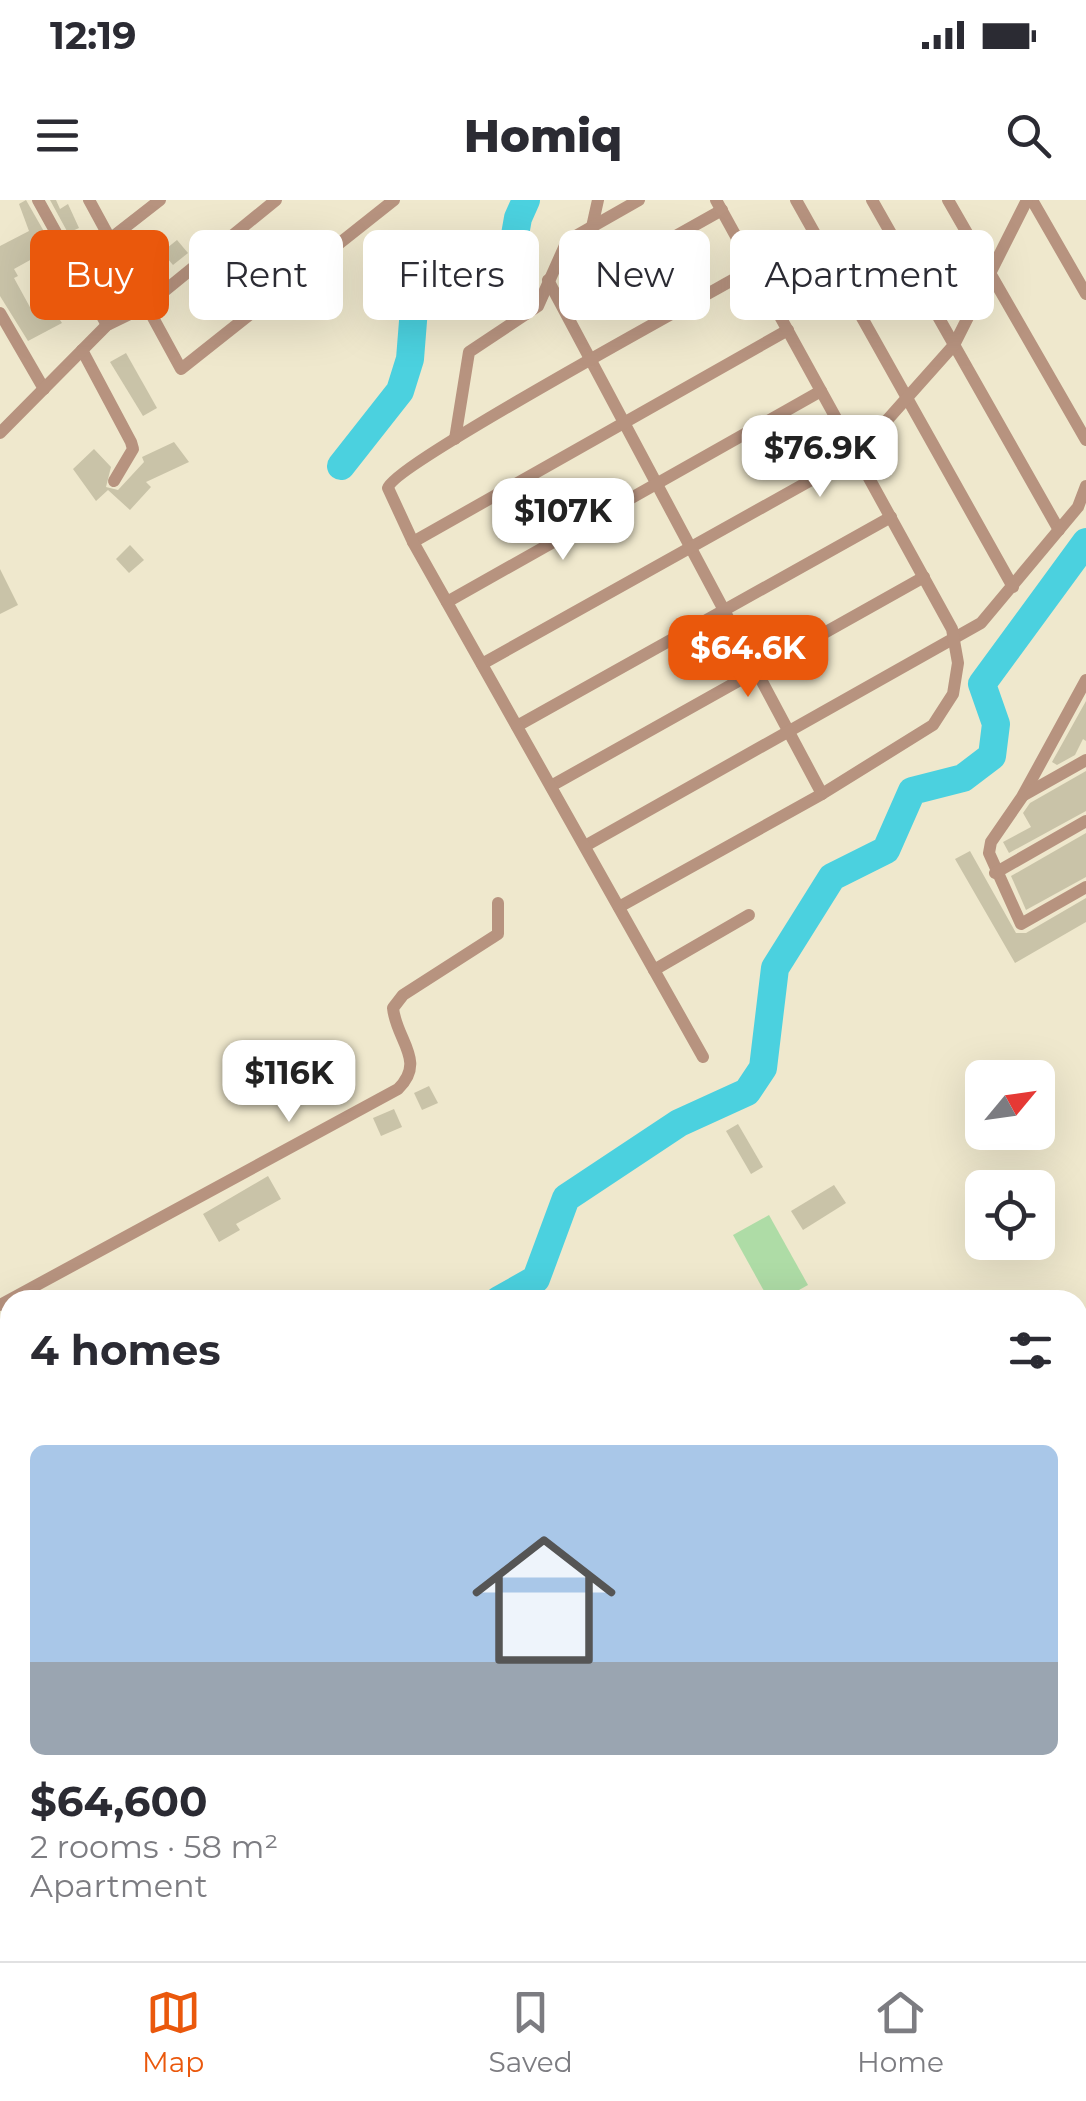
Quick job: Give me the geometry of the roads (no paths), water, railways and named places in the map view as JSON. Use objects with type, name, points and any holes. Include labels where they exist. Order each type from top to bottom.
[{"type":"street","points":[[38,200],[107,325]]},
{"type":"street","points":[[89,200],[105,230]]},
{"type":"street","points":[[122,230],[160,200]]},
{"type":"street","points":[[169,287],[276,200]]},
{"type":"street","points":[[154,320],[181,369],[394,200]]},
{"type":"street","points":[[592,227],[598,200]]},
{"type":"street","points":[[455,439],[469,352],[538,306],[567,242],[639,200]]},
{"type":"street","points":[[796,200],[1012,587]]},
{"type":"street","points":[[872,200],[1058,530]]},
{"type":"street","points":[[948,200],[965,230]]},
{"type":"street","points":[[994,263],[1029,200],[1083,288]]},
{"type":"street","points":[[678,230],[719,205],[733,230]]},
{"type":"street","points":[[1083,288],[1086,268]]},
{"type":"street","points":[[548,280],[559,299]]},
{"type":"street","points":[[994,281],[1086,440]]},
{"type":"street","points":[[703,1056],[413,542],[388,488],[390,480],[455,439],[730,282]]},
{"type":"street","points":[[0,313],[44,389]]},
{"type":"street","points":[[0,434],[107,325],[117,320]]},
{"type":"street","points":[[570,320],[822,794]]},
{"type":"street","points":[[619,907],[822,794],[932,725],[953,694],[958,663],[954,640],[924,577],[783,320]]},
{"type":"street","points":[[482,664],[856,455],[954,345],[966,320]]},
{"type":"street","points":[[413,542],[788,330]]},
{"type":"street","points":[[82,350],[133,449],[114,481]]},
{"type":"street","points":[[447,602],[822,391]]},
{"type":"street","points":[[584,846],[981,623],[1078,507],[1086,486]]},
{"type":"street","points":[[517,726],[891,517]]},
{"type":"street","points":[[550,786],[924,577]]},
{"type":"street","points":[[1086,680],[1022,797],[991,842],[994,873],[1021,924],[1086,887]]},
{"type":"street","points":[[1022,797],[1086,760]]},
{"type":"street","points":[[994,873],[1086,822]]},
{"type":"street","points":[[26,1290],[398,1089],[408,1080],[413,1060],[393,1008],[403,995],[498,934],[498,903]]},
{"type":"street","points":[[654,970],[748,915]]},
{"type":"waterway","points":[[341,466],[400,391],[410,359],[415,296],[439,284],[491,293],[507,280],[518,218],[526,200]]},
{"type":"waterway","points":[[517,1290],[536,1279],[566,1198],[679,1123],[747,1092],[763,1068],[775,968],[832,877],[886,850],[912,791],[963,778],[992,756],[996,724],[982,684],[1086,542]]}]
